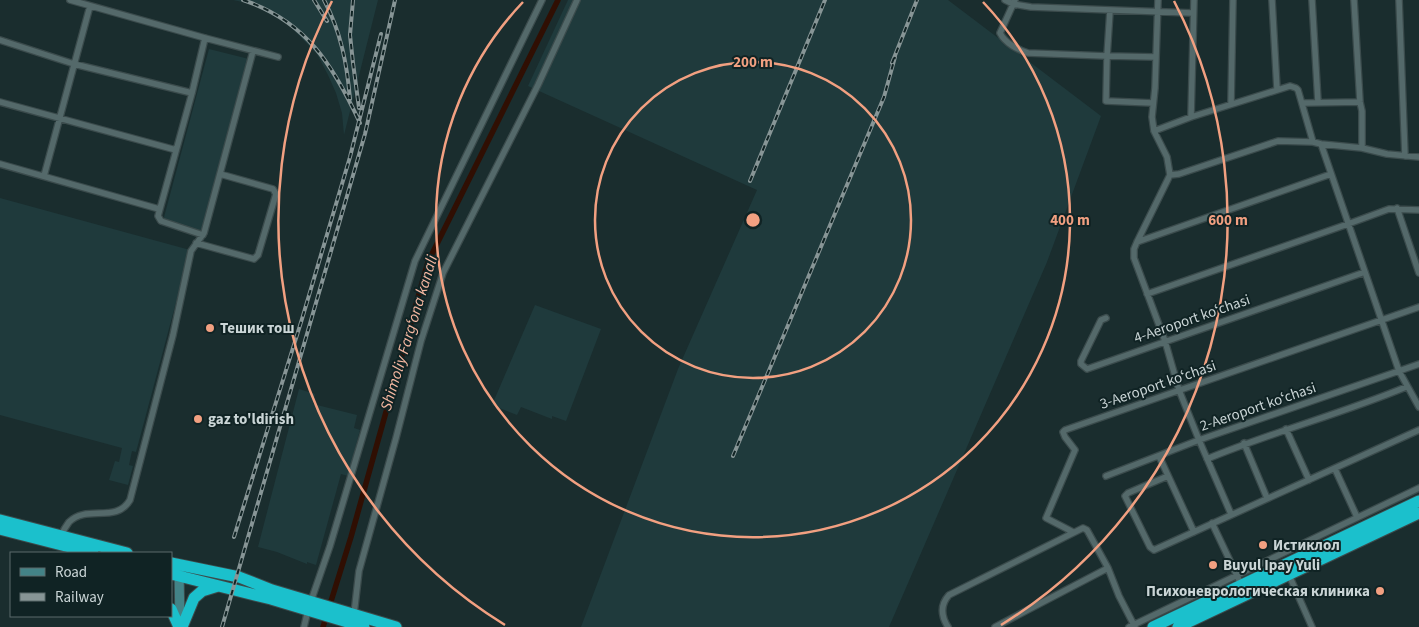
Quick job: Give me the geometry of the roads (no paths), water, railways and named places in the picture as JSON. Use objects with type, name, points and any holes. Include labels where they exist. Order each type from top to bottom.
[{"type":"highway","points":[[1152,627],[1194,618],[1239,579],[1419,501]]},
{"type":"highway","points":[[1178,627],[1419,513]]},
{"type":"highway","points":[[0,520],[8,528],[90,552]]},
{"type":"highway","points":[[8,528],[61,536],[123,552]]},
{"type":"highway","points":[[175,570],[240,577],[311,606]]},
{"type":"highway","points":[[175,570],[218,586],[396,627]]},
{"type":"highway","points":[[180,627],[194,598],[202,591],[218,586]]},
{"type":"highway","points":[[172,611],[180,627]]},
{"type":"highway","points":[[352,616],[364,627]]},
{"type":"main road","points":[[175,570],[180,627]]},
{"type":"street","points":[[70,0],[278,57]]},
{"type":"street","points":[[304,627],[415,261],[542,0]]},
{"type":"street","points":[[352,616],[359,571],[421,341],[443,272],[538,85],[577,0]]},
{"type":"street","points":[[1005,0],[1031,7],[1194,13]]},
{"type":"street","points":[[1158,0],[1152,117],[1154,131],[1167,156],[1170,175],[1137,242],[1134,249],[1134,258],[1165,341],[1179,390],[1198,440],[1231,514]]},
{"type":"street","points":[[1191,117],[1194,0]]},
{"type":"street","points":[[1230,104],[1232,0]]},
{"type":"street","points":[[1272,0],[1277,89]]},
{"type":"street","points":[[1312,0],[1318,102]]},
{"type":"street","points":[[1354,0],[1362,111],[1362,148]]},
{"type":"street","points":[[1399,0],[1405,156]]},
{"type":"street","points":[[1014,2],[1000,33],[1004,39],[1020,51],[1028,53],[1156,57]]},
{"type":"street","points":[[44,176],[90,6]]},
{"type":"street","points":[[1110,10],[1106,102],[1154,103]]},
{"type":"street","points":[[203,235],[158,219],[159,209],[192,93],[205,38]]},
{"type":"street","points":[[0,40],[74,64],[192,93]]},
{"type":"street","points":[[61,536],[68,524],[78,516],[118,512],[127,506],[130,500],[173,335],[191,251],[203,235],[253,51]]},
{"type":"street","points":[[1154,131],[1230,104],[1290,86],[1296,88],[1313,142]]},
{"type":"street","points":[[0,102],[176,150]]},
{"type":"street","points":[[1302,103],[1360,102]]},
{"type":"street","points":[[1170,175],[1179,174],[1278,140],[1313,142],[1362,148],[1387,154],[1419,157]]},
{"type":"street","points":[[1321,144],[1399,371],[1406,387],[1419,407]]},
{"type":"street","points":[[0,164],[159,209]]},
{"type":"street","points":[[196,243],[254,259],[258,255],[276,194],[275,191],[220,174]]},
{"type":"street","points":[[1137,242],[1331,174]]},
{"type":"street","points":[[1397,208],[1419,273]]},
{"type":"street","points":[[1146,294],[1388,209],[1419,210]]},
{"type":"street","name":"4-Aeroport koʻchasi","points":[[1106,318],[1101,320],[1081,361],[1080,364],[1084,368],[1087,369],[1365,272]]},
{"type":"street","name":"3-Aeroport koʻchasi","points":[[1073,532],[1048,521],[1046,518],[1075,450],[1063,432],[1419,307]]},
{"type":"street","name":"2-Aeroport koʻchasi","points":[[1106,476],[1198,440],[1419,364]]},
{"type":"street","points":[[1206,459],[1244,443],[1377,399],[1406,387]]},
{"type":"street","points":[[1286,429],[1309,480]]},
{"type":"street","points":[[1168,476],[1128,492],[1125,498],[1152,550],[1419,430]]},
{"type":"street","points":[[1244,443],[1267,498]]},
{"type":"street","points":[[1159,456],[1194,532]]},
{"type":"street","points":[[1335,468],[1357,517]]},
{"type":"street","points":[[948,627],[942,615],[943,607],[949,595],[1083,528],[1087,530],[1108,568],[1132,626],[1239,579],[1357,517],[1419,488]]},
{"type":"street","points":[[1212,523],[1239,579]]},
{"type":"street","points":[[995,627],[1108,568]]},
{"type":"street","points":[[1289,575],[1312,627]]},
{"type":"waterway","name":"Shimoliy Fargʻona kanali","points":[[323,627],[351,537],[428,262],[558,0]]},
{"type":"railway","points":[[243,0],[265,9],[301,33],[328,64],[360,123]]},
{"type":"railway","points":[[314,0],[327,21]]},
{"type":"railway","points":[[324,0],[335,24],[342,48],[350,99]]},
{"type":"railway","points":[[353,0],[350,35],[353,63]]},
{"type":"railway","points":[[222,627],[365,134],[395,0]]},
{"type":"railway","points":[[750,181],[825,0]]},
{"type":"railway","points":[[892,63],[917,0]]},
{"type":"railway","points":[[234,537],[350,157],[381,34]]},
{"type":"railway","points":[[733,456],[884,97],[895,57]]},
{"type":"railway","points":[[353,63],[359,108]]},
{"type":"place","name":"Тешик тош","points":[[210,328]]},
{"type":"place","name":"gaz to'ldirish","points":[[198,419]]},
{"type":"place","name":"Истиклол","points":[[1263,545]]},
{"type":"place","name":"Buyul Ipay Yuli","points":[[1213,565]]},
{"type":"place","name":"Психоневрологическая клиника","points":[[1380,591]]}]
